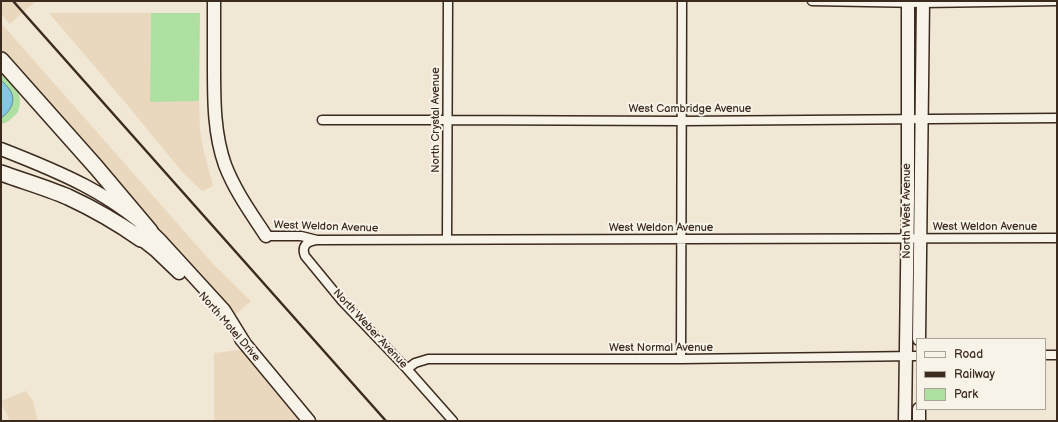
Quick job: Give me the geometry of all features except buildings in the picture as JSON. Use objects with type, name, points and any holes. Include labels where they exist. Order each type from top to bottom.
[{"type":"highway","points":[[1,60],[96,167],[146,235]]},
{"type":"highway","points":[[1,173],[35,184],[67,197],[146,235]]},
{"type":"main road","points":[[214,1],[214,105],[217,132],[226,166],[241,198],[266,236]]},
{"type":"main road","name":"North West Avenue","points":[[905,421],[911,356],[907,238],[908,2]]},
{"type":"main road","name":"North West Avenue","points":[[919,338],[923,2]]},
{"type":"main road","name":"North Motel Drive","points":[[1,149],[68,177],[114,202],[129,213],[172,265],[220,313],[309,421]]},
{"type":"main road","points":[[919,410],[919,421]]},
{"type":"street","name":"North Crystal Avenue","points":[[447,239],[448,1]]},
{"type":"street","points":[[681,359],[682,1]]},
{"type":"street","points":[[812,1],[1057,1]]},
{"type":"street","name":"West Cambridge Avenue","points":[[322,120],[682,121],[1057,118]]},
{"type":"street","name":"West Weldon Avenue","points":[[266,236],[301,236],[317,240],[1057,238]]},
{"type":"street","name":"North Weber Avenue","points":[[317,240],[309,241],[304,246],[303,251],[305,256],[342,301],[407,369],[453,421]]},
{"type":"street","points":[[1046,355],[1057,355]]},
{"type":"street","name":"West Normal Avenue","points":[[407,369],[415,363],[428,359],[681,359],[911,356]]},
{"type":"shaded area","points":[[1,1],[36,1],[10,24],[1,14]]},
{"type":"shaded area","points":[[49,13],[151,13],[150,101],[199,101],[200,129],[203,148],[213,186],[202,191],[183,173]]},
{"type":"shaded area","points":[[1,23],[213,264],[251,301],[235,315],[1,50]]},
{"type":"shaded area","points":[[254,348],[318,421],[214,421],[214,353]]},
{"type":"shaded area","points":[[26,391],[33,401],[38,421],[10,421],[1,401]]},
{"type":"green space","points":[[151,13],[200,13],[199,101],[150,102]]},
{"type":"green space","points":[[1,70],[18,92],[20,103],[17,114],[5,123],[1,124],[1,118],[11,91],[1,80]]},
{"type":"water","points":[[1,80],[10,90],[13,102],[7,113],[1,118]]},
{"type":"railway","points":[[13,1],[386,421]]}]
